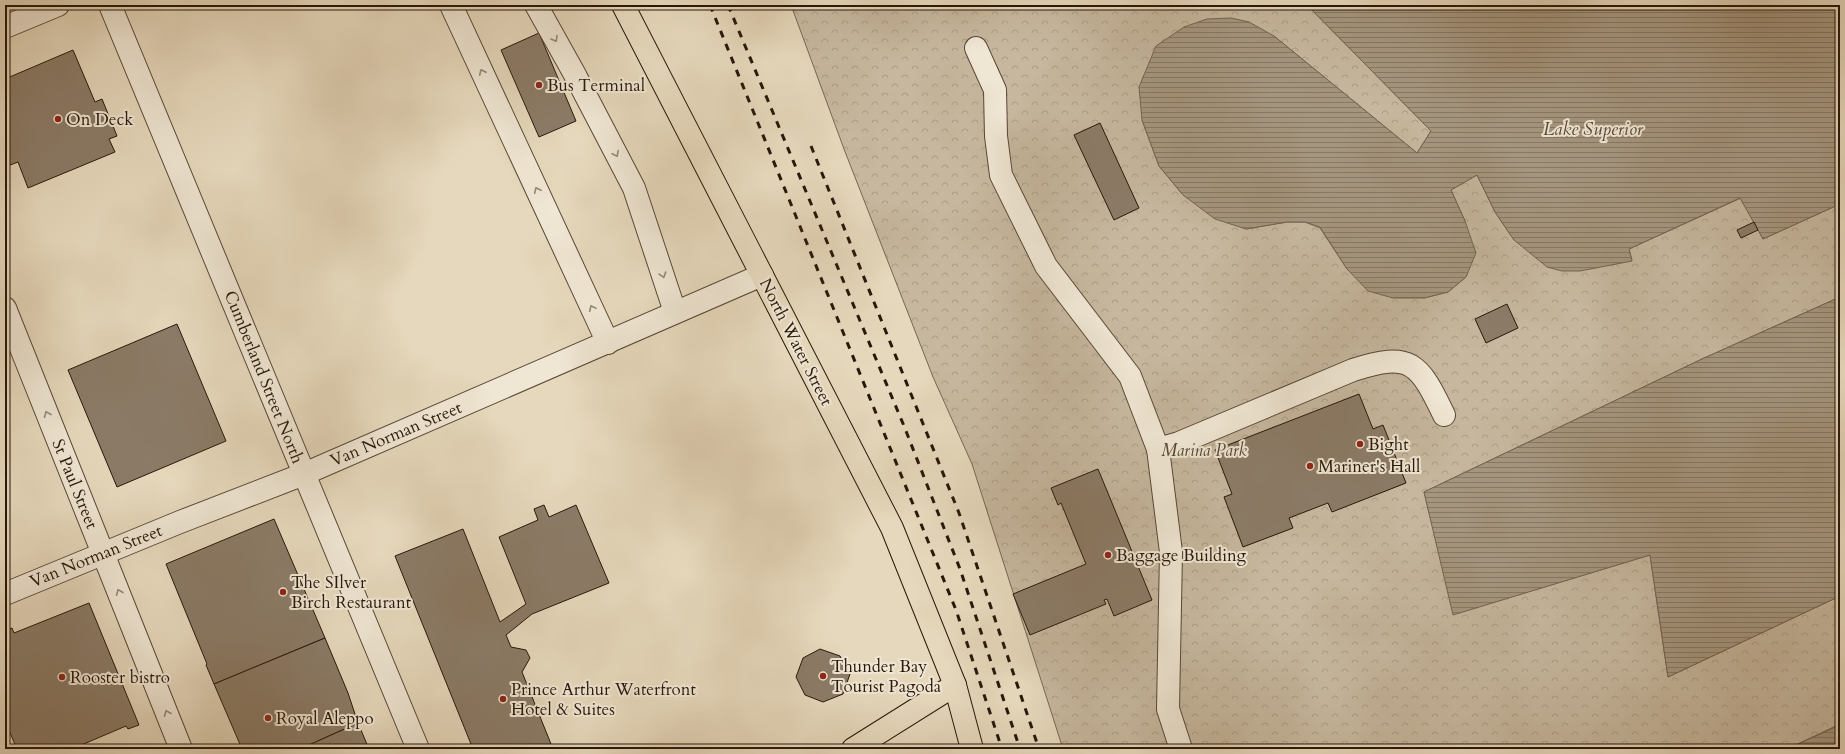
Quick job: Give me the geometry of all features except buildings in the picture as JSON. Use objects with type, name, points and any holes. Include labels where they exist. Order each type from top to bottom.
[{"type":"main road","name":"North Water Street","points":[[623,5],[892,528],[955,686],[972,749]]},
{"type":"main road","points":[[853,749],[955,686]]},
{"type":"street","points":[[5,27],[58,5]]},
{"type":"street","name":"Cumberland Street North","points":[[110,5],[418,749]]},
{"type":"street","points":[[451,5],[608,343]]},
{"type":"street","points":[[536,5],[574,73],[634,188],[675,312]]},
{"type":"street","points":[[976,48],[995,90],[996,136],[1001,175],[1046,266],[1130,376],[1158,449],[1171,552],[1168,709],[1181,749]]},
{"type":"street","name":"Van Norman Street","points":[[5,594],[304,474],[762,275]]},
{"type":"street","name":"St Paul Street","points":[[5,308],[181,749]]},
{"type":"street","points":[[1158,449],[1179,443],[1353,370],[1374,363],[1397,360],[1412,366],[1429,384],[1444,414]]},
{"type":"green space","name":"Marina Park","points":[[791,5],[1307,5],[1431,131],[1417,153],[1274,36],[1142,120],[1159,166],[1183,195],[1246,229],[1287,222],[1305,222],[1320,228],[1347,269],[1424,298],[1448,292],[1466,277],[1465,221],[1451,190],[1477,175],[1495,212],[1514,240],[1632,260],[1629,249],[1741,198],[1763,239],[1840,204],[1840,297],[1702,359],[1424,492],[1454,614],[1650,555],[1668,677],[1840,596],[1840,724],[1787,749],[1063,749],[972,464],[933,377],[844,149]]},
{"type":"water","name":"Lake Superior","points":[[1307,5],[1840,5],[1840,204],[1763,239],[1740,198],[1629,249],[1632,261],[1580,271],[1562,271],[1547,267],[1514,240],[1495,212],[1477,175],[1451,190],[1465,221],[1476,253],[1466,277],[1448,292],[1424,298],[1393,298],[1368,291],[1347,269],[1320,227],[1305,222],[1287,222],[1246,229],[1215,219],[1183,195],[1159,166],[1142,120],[1139,87],[1156,46],[1184,27],[1207,19],[1231,18],[1249,22],[1274,36],[1417,153],[1431,131]]},
{"type":"water","points":[[1840,297],[1840,596],[1668,677],[1650,555],[1453,615],[1424,492],[1702,359]]},
{"type":"water","points":[[1840,725],[1840,749],[1787,749]]},
{"type":"railway","points":[[710,5],[956,610],[1002,749]]},
{"type":"railway","points":[[728,5],[904,426],[960,569],[1020,749]]},
{"type":"railway","points":[[811,146],[959,513],[1039,749]]},
{"type":"place","name":"Bus Terminal","points":[[539,85]]},
{"type":"place","name":"On Deck","points":[[58,119]]},
{"type":"place","name":"Bight","points":[[1360,444]]},
{"type":"place","name":"Mariner's Hall","points":[[1310,466]]},
{"type":"place","name":"Baggage Building","points":[[1108,555]]},
{"type":"place","name":"The SIlver Birch Restaurant","points":[[283,592]]},
{"type":"place","name":"Thunder Bay Tourist Pagoda","points":[[823,676]]},
{"type":"place","name":"Rooster bistro","points":[[62,677]]},
{"type":"place","name":"Prince Arthur Waterfront Hotel & Suites","points":[[503,699]]},
{"type":"place","name":"Royal Aleppo","points":[[268,718]]}]
